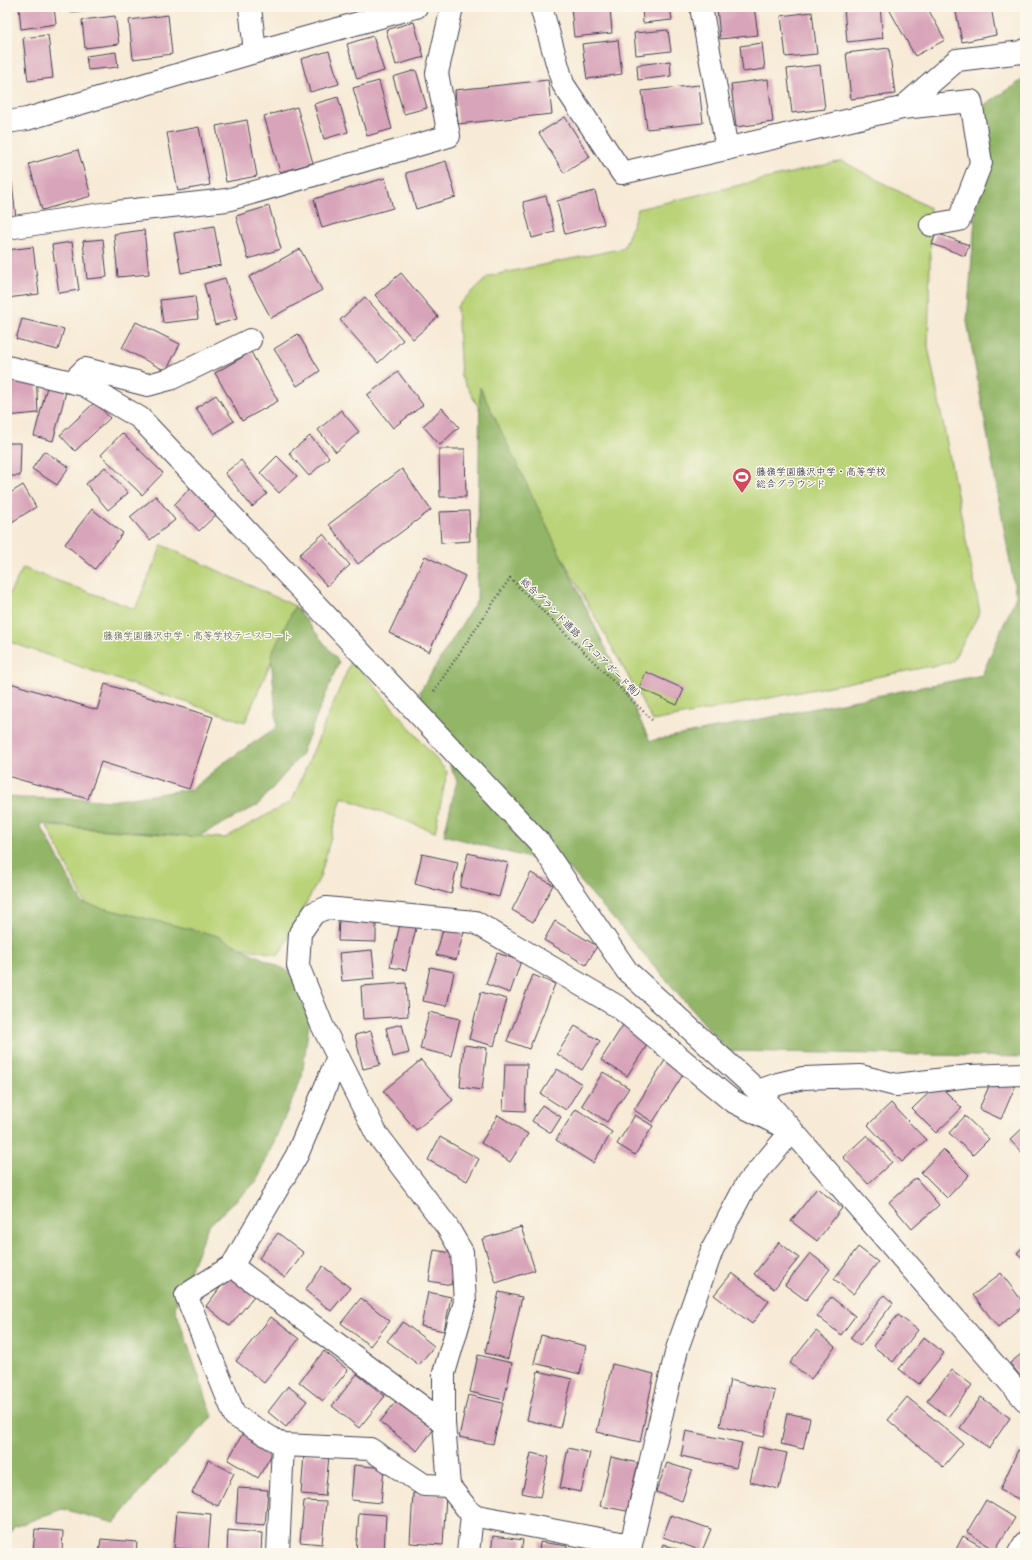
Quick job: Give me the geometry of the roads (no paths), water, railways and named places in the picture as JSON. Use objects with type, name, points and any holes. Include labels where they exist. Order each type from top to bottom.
[{"type":"street","points":[[250,7],[255,52]]},
{"type":"street","points":[[7,122],[27,119],[255,52],[388,10],[416,7]]},
{"type":"street","points":[[7,228],[116,212],[227,200],[449,136],[437,73],[452,7]]},
{"type":"street","points":[[541,7],[563,84],[622,173],[902,108],[972,101],[981,163],[959,220],[931,224]]},
{"type":"street","points":[[701,7],[727,149]]},
{"type":"street","points":[[902,108],[957,60],[1022,52],[1025,50]]},
{"type":"street","points":[[72,382],[85,369],[148,385],[170,379],[250,340]]},
{"type":"street","points":[[7,367],[84,385],[140,418],[539,842],[627,970],[758,1091],[1025,1400]]},
{"type":"street","points":[[326,908],[475,922],[620,1008],[732,1101],[792,1131],[746,1185],[712,1250],[678,1349],[630,1549],[472,1515],[449,1486],[444,1423],[444,1373],[464,1302],[462,1252],[448,1228],[376,1133],[322,1025],[298,966],[300,933],[314,913],[326,908]]},
{"type":"street","points":[[338,1057],[298,1155],[232,1266],[186,1295],[235,1416],[283,1445],[370,1449],[424,1485],[449,1486]]},
{"type":"street","points":[[758,1091],[803,1078],[860,1076],[896,1085],[970,1076],[1025,1074]]},
{"type":"street","points":[[232,1266],[444,1423]]},
{"type":"street","points":[[278,1553],[283,1445]]},
{"type":"street","points":[[468,1553],[472,1515]]},
{"type":"street","points":[[1019,1553],[1025,1544]]},
{"type":"place","name":"藤嶺学園藤沢中学・高等学校 総合グラウンド","points":[[742,494]]},
{"type":"park label","name":"藤嶺学園藤沢中学・高等学校テニスコート","points":[[198,635]]}]
